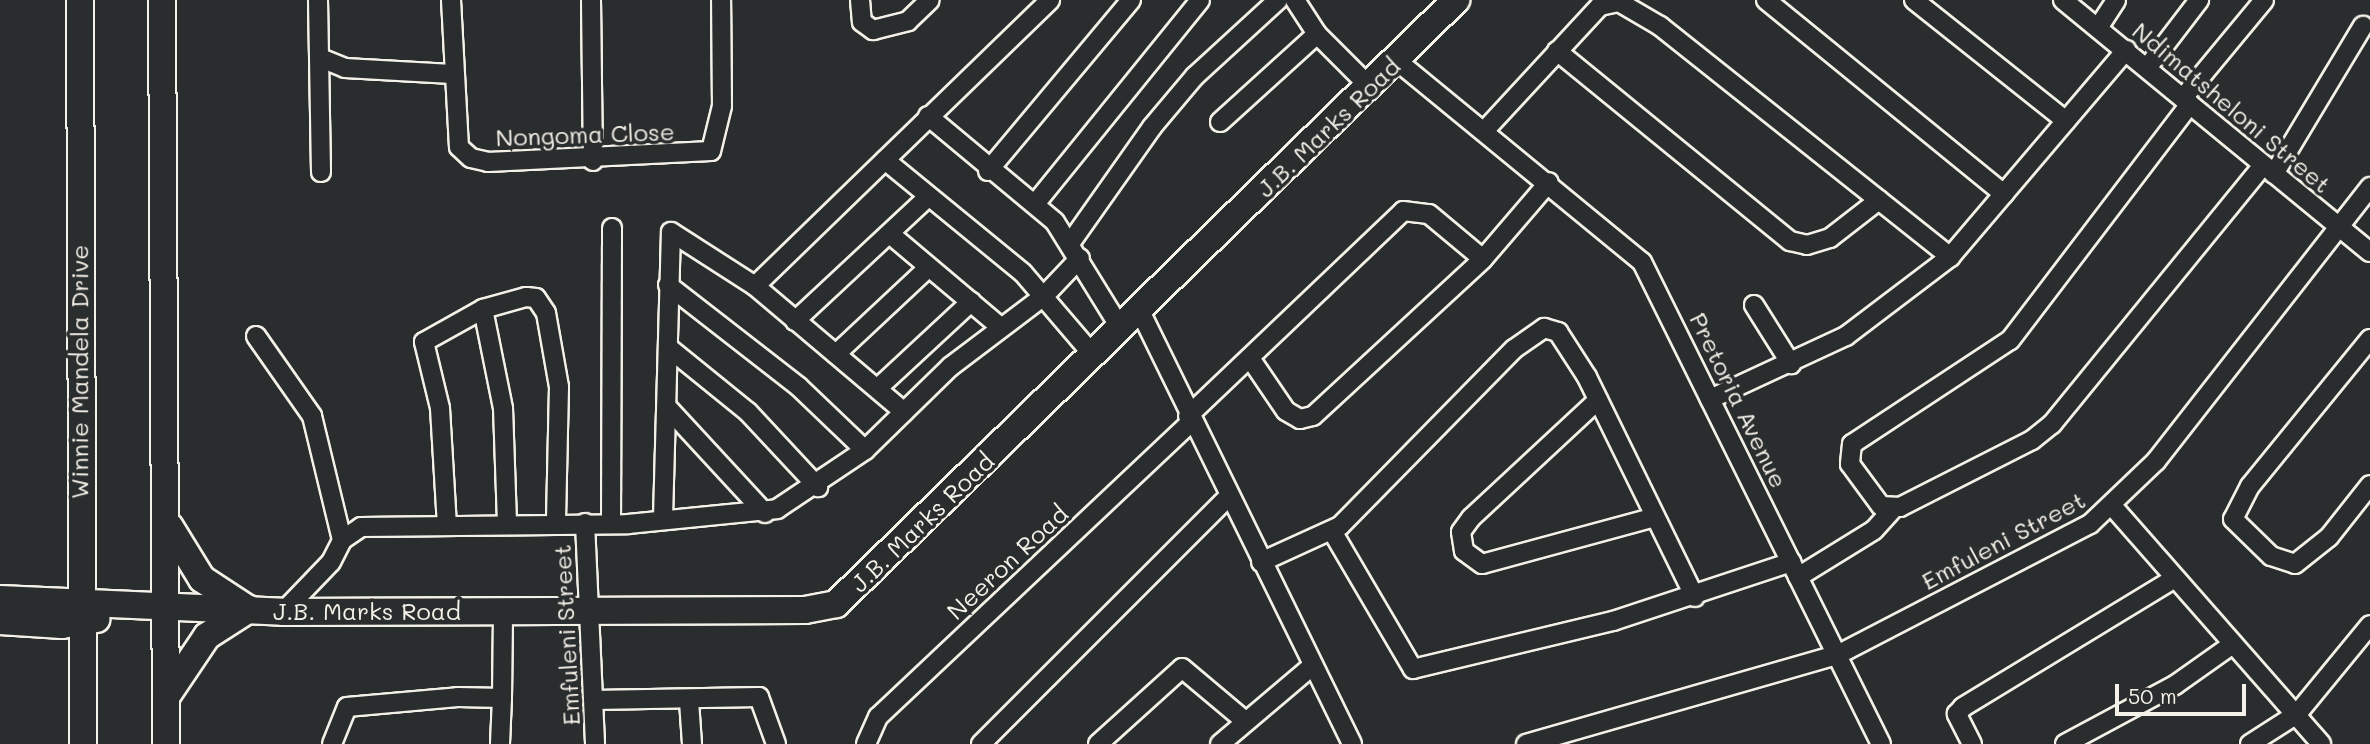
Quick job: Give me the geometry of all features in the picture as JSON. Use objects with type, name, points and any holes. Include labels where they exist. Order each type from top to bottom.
[{"type":"street","name":"Winnie Mandela Drive","points":[[80,0],[83,744]]},
{"type":"street","points":[[162,0],[166,744]]},
{"type":"street","points":[[318,0],[323,59],[317,90],[321,172]]},
{"type":"street","name":"Nongoma Close","points":[[451,0],[452,74],[459,147],[471,158],[593,161],[698,155],[716,146],[721,0]]},
{"type":"street","points":[[590,0],[593,161]]},
{"type":"street","points":[[860,0],[862,22],[873,30],[908,21],[930,0]]},
{"type":"street","points":[[755,286],[1050,0]]},
{"type":"street","points":[[988,171],[1131,0]]},
{"type":"street","points":[[1035,204],[1200,0]]},
{"type":"street","points":[[283,611],[331,562],[342,540],[361,527],[507,522],[611,524],[663,518],[765,513],[818,487],[865,450],[998,325],[1044,296],[1076,250],[1152,127],[1278,0]]},
{"type":"street","points":[[1295,0],[1317,34],[1369,86]]},
{"type":"street","name":"J.B. Marks Road","points":[[81,611],[167,606],[283,611],[805,610],[836,604],[1456,0]]},
{"type":"street","points":[[1766,0],[2004,194]]},
{"type":"street","points":[[1914,0],[2066,121]]},
{"type":"street","name":"Ndimatsheloni Street","points":[[2063,0],[2370,252]]},
{"type":"street","points":[[2098,28],[2116,0]]},
{"type":"street","points":[[2147,68],[2199,0]]},
{"type":"street","points":[[1893,509],[1881,506],[1850,464],[1852,444],[2010,340],[2264,0]]},
{"type":"street","points":[[1486,129],[1600,6],[1628,6],[1950,257]]},
{"type":"street","points":[[1332,531],[1413,669],[1795,569],[1874,530],[1893,509],[2002,457],[2052,424],[2268,169],[2363,26]]},
{"type":"street","points":[[1220,122],[1317,34]]},
{"type":"street","points":[[1710,399],[1791,365],[1881,313],[1950,257],[2126,50]]},
{"type":"street","points":[[1557,51],[1790,240],[1807,245],[1830,238],[1879,200]]},
{"type":"street","points":[[323,59],[345,68],[452,74]]},
{"type":"street","name":"Pretoria Avenue","points":[[1396,60],[1486,129],[1642,262],[1837,655],[1876,742]]},
{"type":"street","points":[[928,116],[988,171],[1035,204],[1076,250],[1130,320],[1190,419],[1352,744]]},
{"type":"street","points":[[885,160],[1044,296],[1094,355]]},
{"type":"street","points":[[1252,361],[1286,411],[1300,419],[1313,416],[1483,259],[1549,182]]},
{"type":"street","name":"Emfuleni Street","points":[[1526,744],[1837,655],[2114,508],[2370,187]]},
{"type":"street","points":[[795,321],[927,198]]},
{"type":"street","name":"Neeron Road","points":[[866,744],[878,717],[1252,361],[1396,216],[1412,208],[1429,214],[1483,259]]},
{"type":"street","points":[[611,524],[612,228]]},
{"type":"street","points":[[663,518],[671,232],[755,286],[904,412]]},
{"type":"street","points":[[890,234],[998,325]]},
{"type":"street","points":[[836,354],[929,267]]},
{"type":"street","points":[[668,285],[799,387],[865,450]]},
{"type":"street","points":[[447,526],[440,408],[423,346],[428,337],[483,309],[526,297],[536,299],[545,313],[561,401],[556,522]]},
{"type":"street","points":[[878,388],[971,302]]},
{"type":"street","points":[[1754,305],[1791,365]]},
{"type":"street","points":[[483,309],[503,408],[507,522]]},
{"type":"street","points":[[1261,562],[1332,531],[1534,331],[1558,332],[1598,400],[1695,597]]},
{"type":"street","points":[[256,335],[312,416],[342,540]]},
{"type":"street","points":[[2370,339],[2250,486],[2233,519],[2271,556],[2295,564],[2329,537],[2370,485]]},
{"type":"street","points":[[669,348],[748,412],[818,487]]},
{"type":"street","points":[[1598,400],[1471,518],[1461,532],[1464,551],[1482,564],[1656,517]]},
{"type":"street","points":[[668,408],[765,513]]},
{"type":"street","points":[[981,744],[1229,496]]},
{"type":"street","points":[[2114,508],[2321,744]]},
{"type":"street","points":[[166,518],[202,579],[249,609],[200,642],[166,698]]},
{"type":"street","name":"Emfuleni Street","points":[[585,523],[595,744]]},
{"type":"street","points":[[1972,744],[1957,715],[1963,707],[2175,578]]},
{"type":"street","points":[[0,599],[81,611]]},
{"type":"street","points":[[0,621],[81,611]]},
{"type":"street","points":[[500,744],[503,612]]},
{"type":"street","points":[[2250,744],[2297,714],[2370,625]]},
{"type":"street","points":[[2064,744],[2175,685],[2233,644]]},
{"type":"street","points":[[1220,744],[1244,720],[1313,665]]},
{"type":"street","points":[[1098,744],[1182,668],[1244,720]]},
{"type":"street","points":[[332,744],[338,718],[356,704],[502,698]]},
{"type":"street","points":[[594,700],[763,699],[776,744]]},
{"type":"street","points":[[689,701],[692,744]]}]
